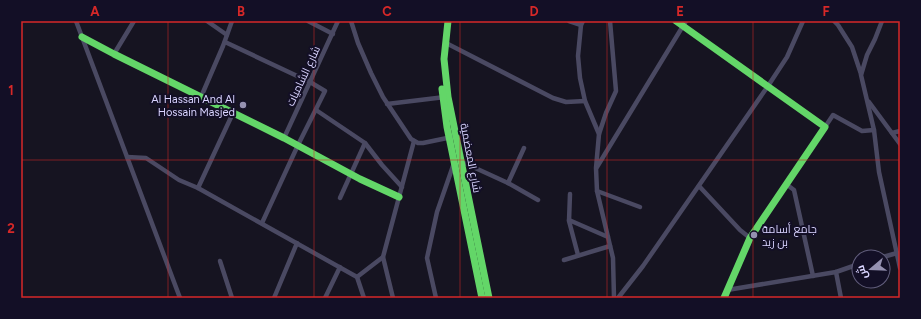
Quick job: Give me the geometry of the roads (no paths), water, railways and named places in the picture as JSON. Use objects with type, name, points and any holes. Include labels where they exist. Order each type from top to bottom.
[{"type":"street","points":[[76,21],[180,298]]},
{"type":"street","points":[[127,21],[130,27]]},
{"type":"street","points":[[114,54],[134,21]]},
{"type":"street","points":[[207,21],[227,35]]},
{"type":"street","points":[[201,97],[225,42],[232,21]]},
{"type":"street","points":[[308,21],[333,34]]},
{"type":"street","name":"شارع الشاميات","points":[[284,138],[338,21]]},
{"type":"street","points":[[351,21],[358,43],[374,81],[387,104],[409,136],[418,143],[452,136]]},
{"type":"street","name":"شارع المعضمية","points":[[445,97],[444,59],[447,21]]},
{"type":"street","name":"شارع المعضمية","points":[[447,21],[442,59],[445,97],[482,298]]},
{"type":"street","points":[[569,21],[582,23],[578,56],[580,78],[585,101],[599,134]]},
{"type":"street","points":[[610,21],[616,91],[606,113],[599,134],[596,168],[598,191],[613,258],[614,298]]},
{"type":"street","points":[[676,21],[685,23],[825,127]]},
{"type":"street","points":[[618,298],[643,266],[768,86],[787,57],[803,21]]},
{"type":"street","points":[[834,21],[852,47],[861,75],[874,130],[879,172],[900,268]]},
{"type":"street","points":[[861,75],[867,55],[882,21]]},
{"type":"street","points":[[596,168],[685,23]]},
{"type":"street","points":[[82,37],[399,197]]},
{"type":"street","points":[[225,42],[326,91],[298,145],[262,223]]},
{"type":"street","points":[[446,43],[553,98],[566,102],[585,101]]},
{"type":"street","points":[[387,104],[445,97]]},
{"type":"street","points":[[867,100],[900,144]]},
{"type":"street","points":[[316,110],[365,143],[382,165],[402,186]]},
{"type":"street","points":[[198,188],[233,113]]},
{"type":"street","points":[[724,298],[750,238],[833,116],[862,131],[874,130]]},
{"type":"street","points":[[892,133],[900,131]]},
{"type":"street","points":[[394,298],[383,257],[414,141]]},
{"type":"street","points":[[340,198],[365,143]]},
{"type":"street","points":[[508,183],[524,148]]},
{"type":"street","points":[[127,157],[146,158],[179,180],[198,188],[357,276],[364,298]]},
{"type":"street","points":[[436,298],[427,258],[437,212],[457,161],[508,183],[538,200]]},
{"type":"street","name":"شارع المعضمية","points":[[457,161],[489,298]]},
{"type":"street","points":[[786,184],[794,190],[813,276]]},
{"type":"street","points":[[699,186],[740,230],[750,238]]},
{"type":"street","points":[[598,191],[640,207]]},
{"type":"street","points":[[570,194],[568,220],[578,255]]},
{"type":"street","points":[[568,220],[608,237]]},
{"type":"street","points":[[274,298],[297,243]]},
{"type":"street","points":[[564,260],[610,246]]},
{"type":"street","points":[[891,255],[897,253]]},
{"type":"street","points":[[357,276],[383,257]]},
{"type":"street","points":[[220,262],[232,298]]},
{"type":"street","points":[[325,298],[340,267]]},
{"type":"street","points":[[727,290],[836,272],[851,267]]},
{"type":"street","points":[[836,272],[841,298]]},
{"type":"place","name":"Al Hassan And Al Hossain Masjed","points":[[243,105]]},
{"type":"place","name":"جامع أسامة بن زيد","points":[[754,235]]}]
